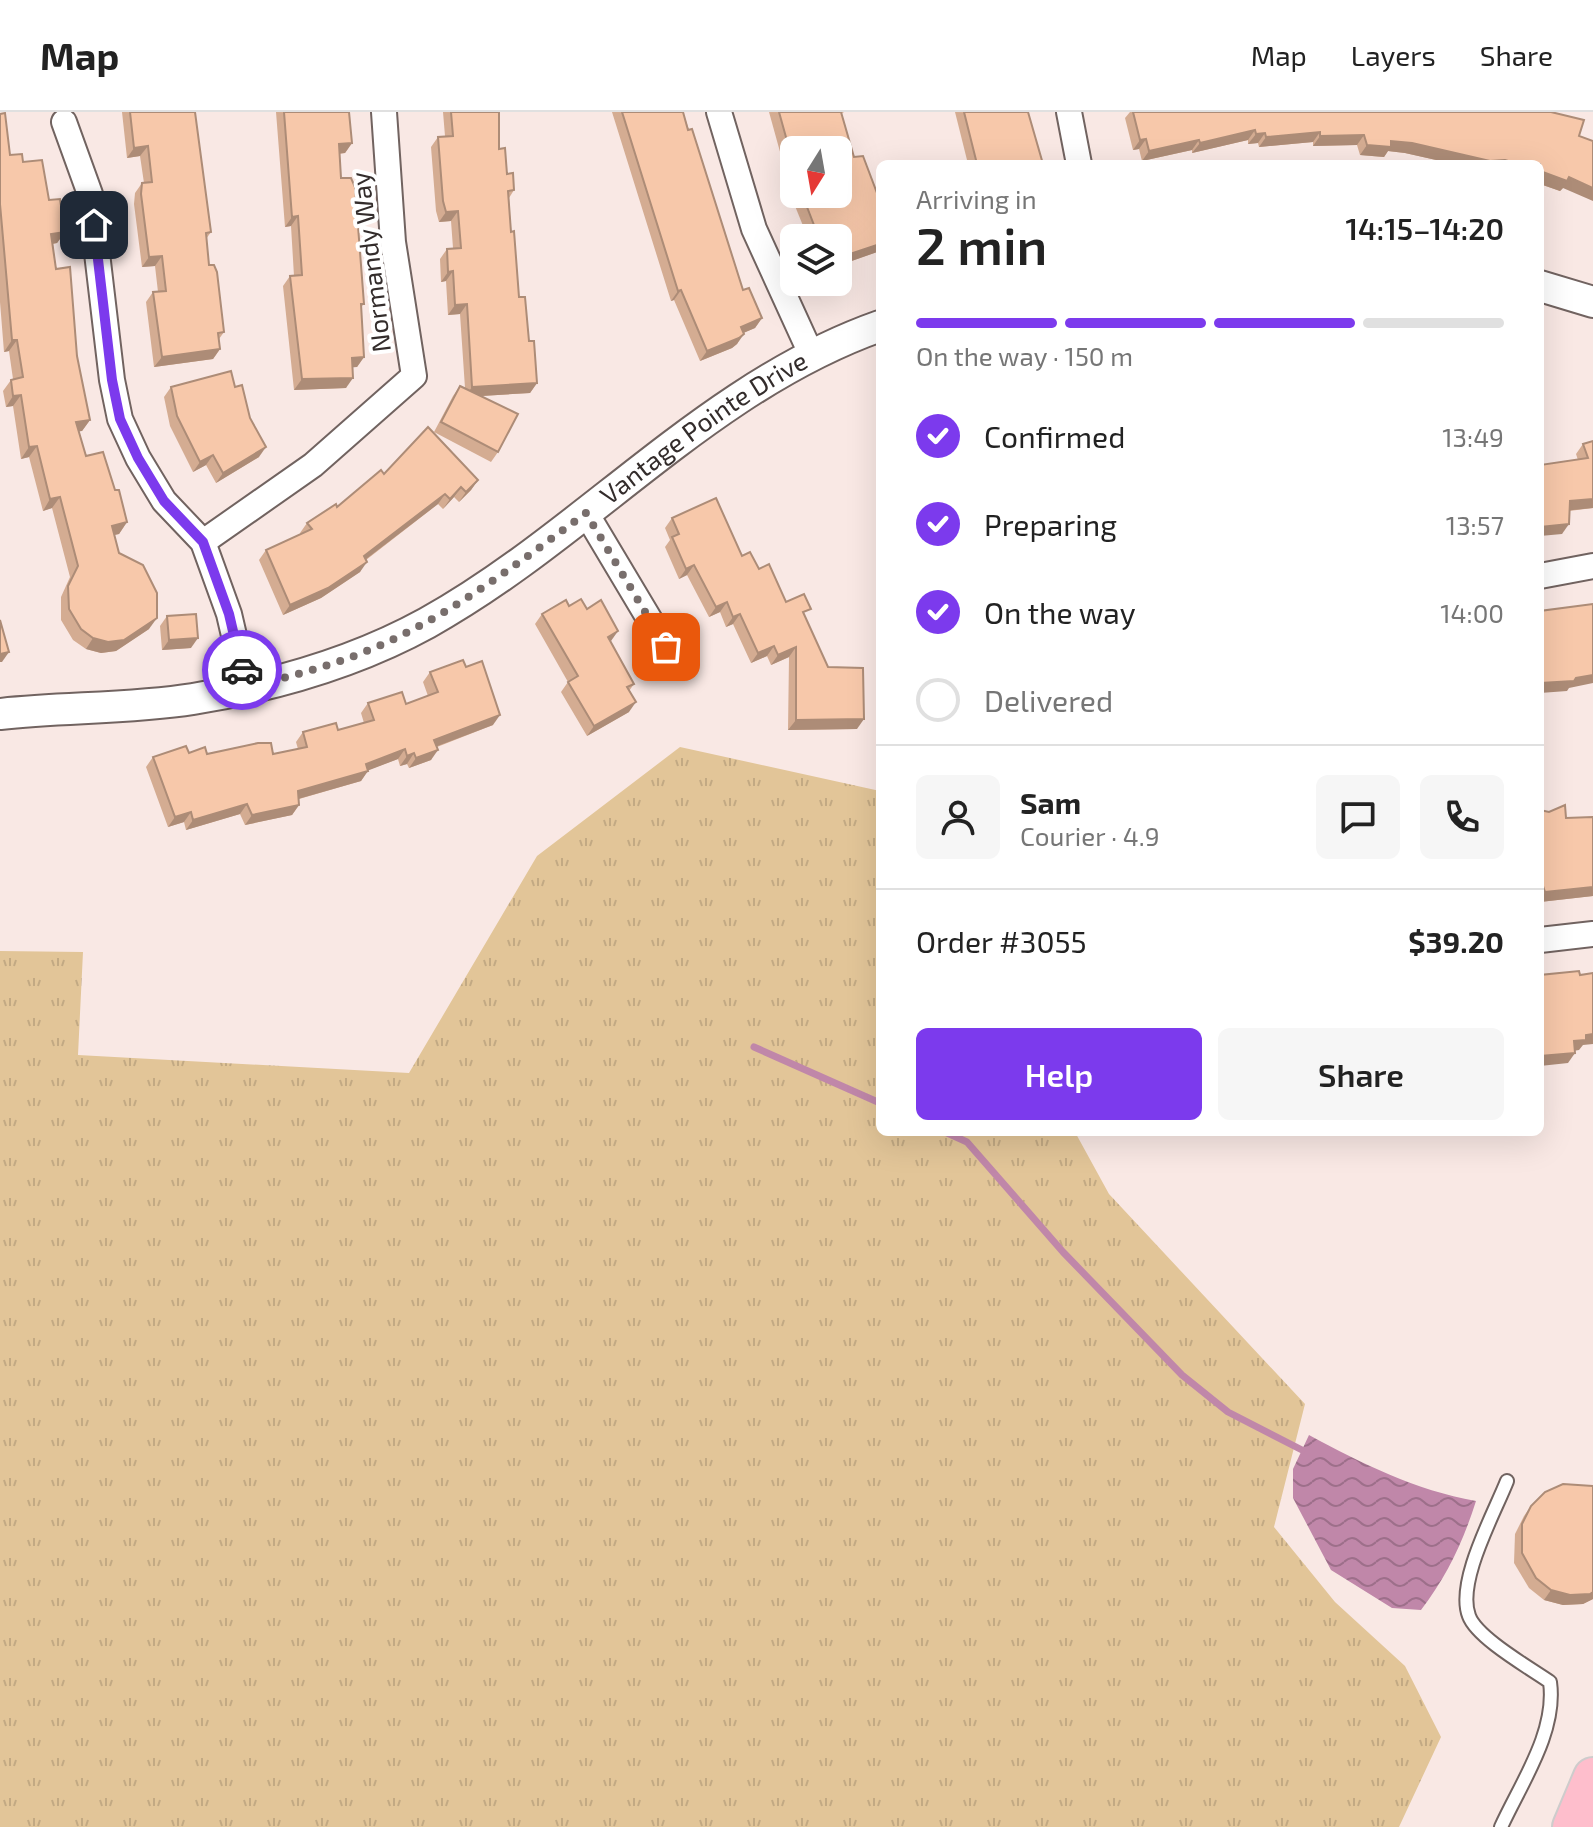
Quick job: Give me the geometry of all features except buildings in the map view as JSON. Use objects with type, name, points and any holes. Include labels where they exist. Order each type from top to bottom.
[{"type":"main road","points":[[1572,1827],[1593,1777]]},
{"type":"street","name":"Normandy Way","points":[[203,542],[313,465],[414,376],[393,242],[384,112]]},
{"type":"street","points":[[719,112],[754,229],[812,356]]},
{"type":"street","points":[[1069,112],[1078,160]]},
{"type":"street","points":[[64,122],[90,194],[112,380],[120,419],[138,458],[164,501],[203,542],[229,614],[246,687]]},
{"type":"street","points":[[1544,287],[1593,302]]},
{"type":"street","name":"Vantage Pointe Drive","points":[[0,714],[191,699],[340,661],[426,623],[499,578],[680,437],[812,356],[876,328]]},
{"type":"street","points":[[586,513],[666,647]]},
{"type":"street","points":[[1544,575],[1593,566]]},
{"type":"street","points":[[1544,940],[1593,934]]},
{"type":"lane","points":[[1501,1827],[1546,1730],[1553,1701],[1550,1682],[1486,1636],[1469,1617],[1466,1584],[1507,1481]]},
{"type":"green space","points":[[680,747],[876,790],[876,1136],[1077,1136],[1109,1194],[1305,1404],[1274,1527],[1335,1602],[1405,1666],[1441,1737],[1399,1827],[0,1827],[0,951],[83,952],[78,1055],[409,1073],[537,856]]},
{"type":"water","points":[[1309,1435],[1390,1475],[1476,1501],[1453,1558],[1421,1610],[1392,1608],[1331,1570],[1293,1498],[1293,1469]]},
{"type":"waterway","points":[[754,1047],[876,1101]]},
{"type":"waterway","points":[[954,1136],[967,1142],[1063,1252],[1182,1375],[1228,1412],[1302,1450]]},
{"type":"way so far","points":[[242,670],[246,687],[310,671],[370,650],[426,623],[499,578],[586,513],[666,647]]},
{"type":"route","points":[[94,225],[112,380],[120,419],[138,458],[164,501],[203,542],[229,614],[242,670]]}]
